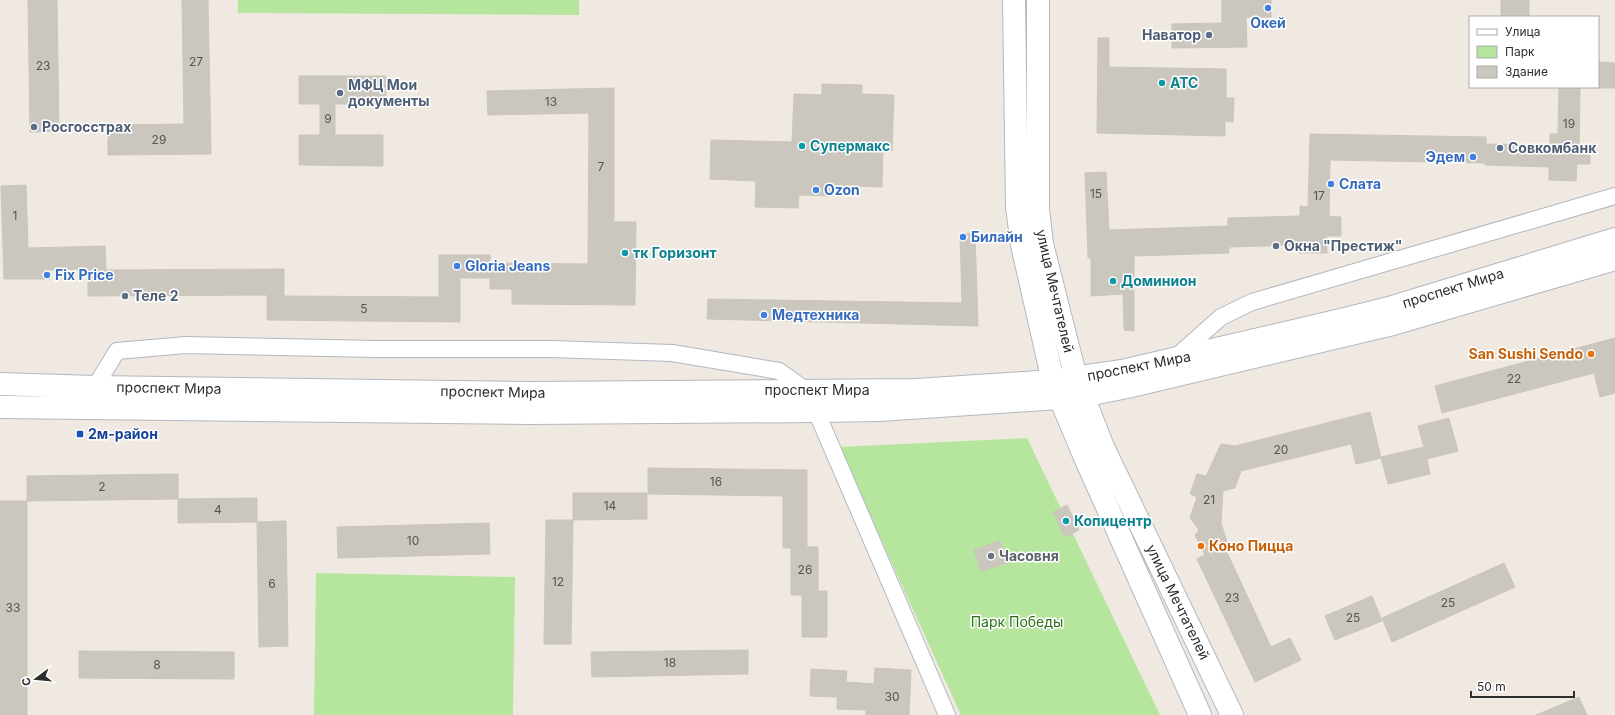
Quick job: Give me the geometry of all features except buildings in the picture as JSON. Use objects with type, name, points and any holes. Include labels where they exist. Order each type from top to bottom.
[{"type":"street","name":"улица Мечтателей","points":[[1014,0],[1017,207],[1022,245],[1056,389],[1200,715]]},
{"type":"street","name":"улица Мечтателей","points":[[1038,0],[1038,209],[1042,244],[1079,387],[1104,447],[1232,715]]},
{"type":"street","points":[[1174,359],[1221,317],[1252,302],[1615,196]]},
{"type":"street","name":"проспект Мира","points":[[1079,387],[1122,371],[1389,308],[1615,239]]},
{"type":"street","name":"проспект Мира","points":[[0,407],[529,413],[888,410],[1079,387],[1393,324],[1615,259]]},
{"type":"street","points":[[95,387],[117,351],[186,345],[376,349],[551,349],[672,353],[779,371],[806,390]]},
{"type":"street","name":"проспект Мира","points":[[0,384],[95,387],[531,393],[1056,389]]},
{"type":"street","points":[[816,411],[947,715]]},
{"type":"green space","points":[[238,0],[579,0],[579,15],[238,13]]},
{"type":"green space","name":"Парк Победы","points":[[1027,438],[1160,715],[961,715],[839,447]]},
{"type":"green space","points":[[316,573],[515,577],[513,715],[314,715]]},
{"type":"place","name":"Окей","points":[[1268,8]]},
{"type":"place","name":"Наватор","points":[[1209,35]]},
{"type":"place","name":"АТС","points":[[1162,83]]},
{"type":"place","name":"МФЦ Мои документы","points":[[340,93]]},
{"type":"place","name":"Росгосстрах","points":[[34,127]]},
{"type":"place","name":"Супермакс","points":[[802,146]]},
{"type":"place","name":"Совкомбанк","points":[[1500,148]]},
{"type":"place","name":"Эдем","points":[[1473,157]]},
{"type":"place","name":"Слата","points":[[1331,184]]},
{"type":"place","name":"Ozon","points":[[816,190]]},
{"type":"place","name":"Билайн","points":[[963,237]]},
{"type":"place","name":"Окна \"Престиж\"","points":[[1276,246]]},
{"type":"place","name":"тк Горизонт","points":[[625,253]]},
{"type":"place","name":"Gloria Jeans","points":[[457,266]]},
{"type":"place","name":"Fix Price","points":[[47,275]]},
{"type":"place","name":"Доминион","points":[[1113,281]]},
{"type":"place","name":"Теле 2","points":[[125,296]]},
{"type":"place","name":"Медтехника","points":[[764,315]]},
{"type":"place","name":"San Sushi Sendo","points":[[1591,354]]},
{"type":"place","name":"2м-район","points":[[80,434]]},
{"type":"place","name":"Копицентр","points":[[1066,521]]},
{"type":"place","name":"Коно Пицца","points":[[1201,546]]},
{"type":"place","name":"Часовня","points":[[991,556]]}]
